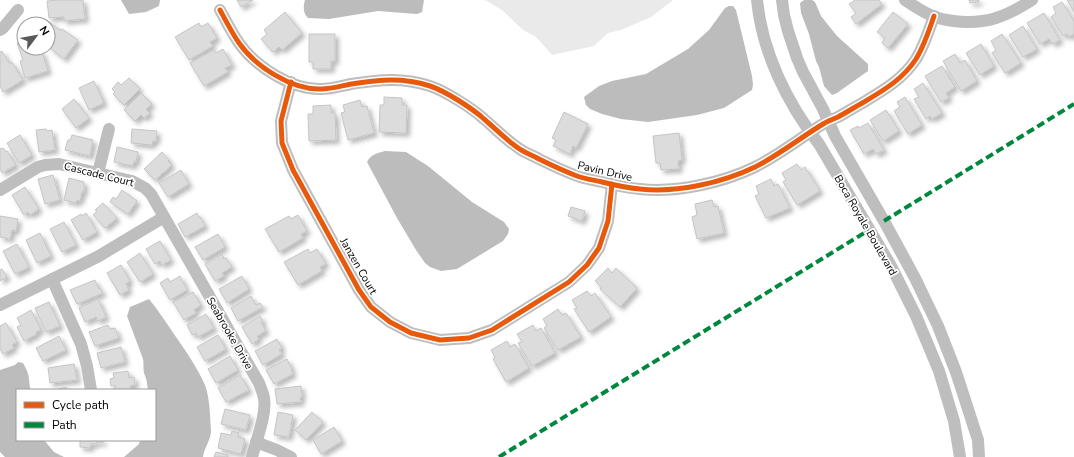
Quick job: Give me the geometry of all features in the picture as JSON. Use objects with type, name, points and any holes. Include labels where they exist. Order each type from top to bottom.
[{"type":"street","name":"Boca Royale Boulevard","points":[[757,0],[761,26],[771,59],[786,92],[819,144],[887,260],[916,316],[938,371],[954,421],[960,457]]},
{"type":"street","name":"Boca Royale Boulevard","points":[[782,0],[788,31],[803,72],[823,109],[835,136],[915,278],[938,326],[956,372],[978,440],[979,457]]},
{"type":"street","points":[[905,0],[934,16],[968,22],[996,18],[1009,13],[1032,0]]},
{"type":"street","points":[[0,30],[18,10]]},
{"type":"street","name":"Pavin Drive","points":[[220,10],[239,44],[257,63],[273,74],[290,82],[309,89],[323,89],[379,80],[408,81],[432,87],[460,101],[523,151],[555,167],[578,176],[640,190],[674,190],[702,185],[736,175],[754,167],[780,152],[828,121],[838,117],[894,83],[910,67],[921,50],[934,16]]},
{"type":"street","name":"Janzen Court","points":[[290,82],[281,121],[282,143],[293,170],[359,290],[372,307],[390,322],[411,333],[440,340],[470,338],[492,330],[570,282],[599,248],[608,220],[612,184]]},
{"type":"street","points":[[98,173],[109,129]]},
{"type":"street","name":"Cascade Court","points":[[0,190],[31,170],[45,165],[59,164],[132,181],[145,188],[154,198],[164,217]]},
{"type":"street","points":[[0,306],[99,256],[164,217]]},
{"type":"street","name":"Seabrooke Drive","points":[[164,217],[262,390],[264,398],[264,411],[252,457]]},
{"type":"street","points":[[52,279],[81,344],[91,389]]},
{"type":"street","points":[[256,442],[291,457]]},
{"type":"shaded area","points":[[121,0],[160,0],[159,6],[146,12],[129,14]]},
{"type":"shaded area","points":[[305,0],[424,0],[422,12],[417,14],[378,11],[329,19],[308,18],[304,10]]},
{"type":"shaded area","points":[[485,0],[673,0],[651,17],[621,30],[608,33],[594,46],[552,55],[536,37],[523,30],[502,10]]},
{"type":"shaded area","points":[[804,0],[812,0],[815,2],[821,16],[837,36],[868,64],[868,71],[832,95],[824,86],[809,34],[801,13],[800,3]]},
{"type":"shaded area","points":[[733,6],[736,10],[752,76],[752,90],[724,108],[697,115],[648,122],[621,119],[602,114],[590,109],[586,105],[584,97],[599,86],[612,81],[646,74],[688,49],[709,30],[725,8]]},
{"type":"shaded area","points":[[385,151],[406,152],[428,166],[472,202],[504,222],[509,229],[508,234],[503,241],[457,269],[441,271],[430,267],[425,263],[416,250],[367,162],[377,153]]},
{"type":"shaded area","points":[[149,299],[188,354],[205,385],[209,402],[211,431],[203,457],[124,457],[140,441],[156,441],[156,389],[148,389],[143,359],[127,316],[130,307]]},
{"type":"shaded area","points":[[18,362],[23,363],[31,389],[16,389],[16,441],[45,441],[54,452],[64,457],[5,457],[0,452],[0,370],[15,365]]},
{"type":"building","points":[[83,0],[85,19],[64,21],[64,17],[49,16],[47,1]]},
{"type":"building","points":[[237,0],[253,0],[241,7]]},
{"type":"building","points":[[855,0],[879,0],[882,4],[856,24],[851,17],[856,13],[849,4]]},
{"type":"building","points":[[969,0],[979,0],[979,2],[970,3]]},
{"type":"building","points":[[1067,0],[1074,0],[1074,12]]},
{"type":"building","points":[[1062,2],[1074,21],[1074,34],[1069,37],[1067,34],[1063,36],[1051,17],[1056,13],[1053,7]]},
{"type":"building","points":[[285,12],[302,33],[282,50],[279,47],[273,52],[261,39],[267,34],[264,30]]},
{"type":"building","points":[[893,12],[908,24],[888,48],[882,43],[885,38],[877,32]]},
{"type":"building","points":[[1044,13],[1060,40],[1053,44],[1049,39],[1040,44],[1027,23]]},
{"type":"building","points":[[199,23],[201,27],[208,23],[217,38],[210,42],[213,46],[189,60],[175,37]]},
{"type":"building","points":[[1023,26],[1037,49],[1023,57],[1009,35]]},
{"type":"building","points":[[56,27],[60,30],[62,29],[78,40],[64,59],[56,53]]},
{"type":"building","points":[[309,34],[335,34],[335,61],[331,61],[331,69],[313,69],[313,62],[309,62]]},
{"type":"building","points":[[1002,34],[1021,63],[1005,73],[992,53],[996,50],[991,41]]},
{"type":"building","points":[[981,44],[994,66],[980,75],[966,53]]},
{"type":"building","points":[[223,49],[232,65],[225,68],[228,72],[204,86],[190,63],[214,50],[216,53]]},
{"type":"building","points":[[2,51],[10,64],[12,62],[23,80],[3,92],[0,86],[0,52]]},
{"type":"building","points":[[955,54],[960,63],[965,60],[977,81],[961,91],[943,61]]},
{"type":"building","points":[[22,56],[43,56],[48,71],[25,78],[20,61],[23,60]]},
{"type":"building","points":[[942,66],[955,87],[946,93],[949,98],[941,102],[925,76]]},
{"type":"building","points":[[129,78],[140,89],[124,105],[113,94],[115,92],[112,89],[118,82],[121,85]]},
{"type":"building","points":[[94,81],[104,103],[89,110],[79,88]]},
{"type":"building","points":[[923,83],[942,113],[932,119],[930,116],[926,119],[914,99],[919,97],[914,89]]},
{"type":"building","points":[[141,93],[152,104],[146,109],[150,113],[144,118],[141,115],[135,121],[124,110]]},
{"type":"building","points":[[384,97],[402,98],[402,105],[407,105],[406,133],[379,132],[380,105],[384,105]]},
{"type":"building","points":[[905,97],[922,125],[908,134],[894,111],[900,107],[897,102]]},
{"type":"building","points":[[74,99],[89,118],[76,128],[62,109]]},
{"type":"building","points":[[360,100],[362,107],[367,106],[374,133],[348,140],[341,113],[345,112],[343,105]]},
{"type":"building","points":[[331,105],[331,113],[335,113],[336,140],[309,141],[308,114],[313,114],[313,106]]},
{"type":"building","points":[[886,110],[899,131],[883,141],[870,120]]},
{"type":"building","points":[[564,112],[588,124],[576,148],[573,146],[570,154],[553,146],[556,140],[552,138]]},
{"type":"building","points":[[868,123],[884,150],[876,154],[873,149],[864,154],[850,130],[858,126],[859,128]]},
{"type":"building","points":[[46,129],[47,131],[52,130],[55,150],[39,152],[36,130]]},
{"type":"building","points":[[132,129],[157,131],[156,141],[153,141],[152,145],[131,143]]},
{"type":"building","points":[[679,133],[682,160],[678,161],[679,169],[661,170],[660,163],[656,163],[653,136]]},
{"type":"building","points":[[20,135],[32,155],[19,163],[7,143]]},
{"type":"building","points":[[72,135],[93,140],[90,156],[65,150],[68,140],[70,140]]},
{"type":"building","points":[[117,147],[138,152],[136,162],[134,161],[133,166],[114,162]]},
{"type":"building","points":[[3,148],[6,152],[7,151],[16,165],[2,173],[0,169],[0,149]]},
{"type":"building","points":[[162,152],[172,165],[155,180],[144,169]]},
{"type":"building","points":[[797,164],[801,170],[805,167],[820,191],[797,205],[783,182],[786,180],[782,173]]},
{"type":"building","points":[[181,170],[189,184],[168,197],[159,183]]},
{"type":"building","points":[[53,175],[60,200],[45,204],[38,179]]},
{"type":"building","points":[[69,178],[84,182],[84,192],[82,192],[80,201],[77,200],[76,203],[64,200]]},
{"type":"building","points":[[771,179],[774,186],[778,184],[790,208],[766,218],[755,196],[759,194],[756,186]]},
{"type":"building","points":[[25,187],[39,209],[30,215],[28,212],[24,215],[12,195]]},
{"type":"building","points":[[122,190],[137,201],[128,214],[110,202],[113,197],[116,199]]},
{"type":"building","points":[[712,200],[714,207],[718,206],[724,233],[697,239],[692,217],[697,215],[695,204]]},
{"type":"building","points":[[103,203],[117,218],[105,228],[93,215],[97,211],[95,210]]},
{"type":"building","points":[[571,207],[585,211],[582,221],[568,216]]},
{"type":"building","points":[[86,213],[97,232],[83,240],[71,220],[81,214],[82,216]]},
{"type":"building","points":[[197,213],[205,226],[185,237],[178,224]]},
{"type":"building","points":[[298,215],[307,231],[301,234],[303,238],[279,252],[265,229],[289,216],[291,219]]},
{"type":"building","points":[[0,216],[18,219],[16,231],[12,230],[10,239],[0,237]]},
{"type":"building","points":[[64,222],[76,245],[62,252],[50,229]]},
{"type":"building","points":[[40,233],[51,256],[37,263],[26,240]]},
{"type":"building","points":[[218,234],[225,247],[203,260],[195,247]]},
{"type":"building","points":[[160,241],[171,260],[162,265],[160,261],[155,264],[146,249]]},
{"type":"building","points":[[17,244],[29,267],[15,274],[3,251]]},
{"type":"building","points":[[308,249],[310,253],[317,249],[326,264],[320,267],[322,271],[298,285],[284,262]]},
{"type":"building","points":[[140,253],[153,274],[140,282],[127,262]]},
{"type":"building","points":[[222,254],[224,259],[226,258],[232,267],[222,273],[224,276],[215,281],[205,264]]},
{"type":"building","points":[[121,265],[130,281],[126,284],[129,290],[120,295],[107,273]]},
{"type":"building","points":[[608,268],[612,273],[616,268],[637,288],[620,307],[600,289],[602,288],[595,281]]},
{"type":"building","points":[[2,269],[7,277],[0,281],[0,270]]},
{"type":"building","points":[[180,276],[187,290],[170,300],[160,283],[168,278],[170,282]]},
{"type":"building","points":[[242,276],[249,289],[227,303],[219,289]]},
{"type":"building","points":[[95,280],[99,289],[100,288],[103,293],[77,304],[70,290]]},
{"type":"building","points":[[587,291],[591,296],[595,293],[611,317],[589,332],[574,309],[577,308],[572,300]]},
{"type":"building","points":[[193,292],[201,305],[194,310],[196,313],[184,320],[173,302]]},
{"type":"building","points":[[251,296],[256,305],[260,303],[263,307],[238,321],[231,308]]},
{"type":"building","points":[[98,299],[106,317],[98,321],[96,317],[85,322],[79,308]]},
{"type":"building","points":[[49,302],[60,326],[46,332],[35,308]]},
{"type":"building","points":[[558,309],[562,315],[566,313],[581,337],[558,350],[544,328],[547,326],[543,319]]},
{"type":"building","points":[[31,310],[41,330],[24,341],[17,327],[21,325],[17,318]]},
{"type":"building","points":[[206,314],[214,328],[198,337],[196,333],[192,335],[187,325]]},
{"type":"building","points":[[260,316],[263,321],[261,322],[266,331],[257,336],[259,339],[252,344],[242,327]]},
{"type":"building","points":[[6,323],[17,342],[12,345],[14,348],[3,354],[0,349],[0,326]]},
{"type":"building","points":[[108,325],[110,329],[115,328],[119,338],[95,346],[89,332]]},
{"type":"building","points":[[533,325],[536,331],[541,328],[555,353],[532,366],[518,343],[522,342],[517,334]]},
{"type":"building","points":[[218,335],[226,349],[205,361],[197,347]]},
{"type":"building","points":[[59,336],[66,350],[43,361],[36,348]]},
{"type":"building","points":[[277,339],[282,348],[279,350],[282,354],[263,365],[255,351]]},
{"type":"building","points":[[507,341],[510,347],[515,344],[529,368],[506,382],[493,359],[495,357],[491,350]]},
{"type":"building","points":[[121,347],[125,362],[101,368],[97,353]]},
{"type":"building","points":[[230,356],[238,370],[216,383],[208,369]]},
{"type":"building","points":[[287,359],[293,374],[274,384],[266,370]]},
{"type":"building","points":[[74,364],[77,380],[50,383],[48,368]]},
{"type":"building","points":[[128,371],[129,378],[134,377],[135,385],[130,386],[131,389],[116,389],[115,385],[111,386],[110,379],[114,378],[113,373]]},
{"type":"building","points":[[240,375],[249,390],[226,402],[218,388]]},
{"type":"building","points":[[301,386],[301,402],[277,404],[275,389]]},
{"type":"building","points":[[225,409],[250,415],[246,430],[221,424]]},
{"type":"building","points":[[278,412],[293,415],[289,437],[274,435]]},
{"type":"building","points":[[312,412],[323,422],[306,440],[295,430]]},
{"type":"building","points":[[334,427],[342,441],[321,454],[313,440]]},
{"type":"building","points":[[232,431],[239,433],[238,437],[245,439],[241,454],[218,448],[221,433],[231,435]]},
{"type":"building","points":[[80,441],[103,441],[103,443],[97,442],[96,444],[91,444],[90,448],[80,447]]},
{"type":"building","points":[[216,452],[228,455],[228,457],[214,457]]},
{"type":"marked path","points":[[884,221],[1074,104]]},
{"type":"marked path","points":[[499,457],[869,230]]},
{"type":"cycle path","points":[[220,10],[234,35],[246,52],[265,68],[298,86],[321,89],[390,80],[410,81],[430,86],[451,96],[473,110],[518,148],[553,166],[586,179],[635,189],[654,190],[669,190],[699,186],[742,173],[764,162],[823,124],[879,93],[893,84],[911,66],[924,44],[934,16]]},
{"type":"cycle path","points":[[291,82],[281,121],[282,143],[293,170],[359,290],[371,307],[390,322],[411,333],[440,340],[469,338],[492,330],[569,282],[587,265],[599,248],[608,221],[612,184]]}]
